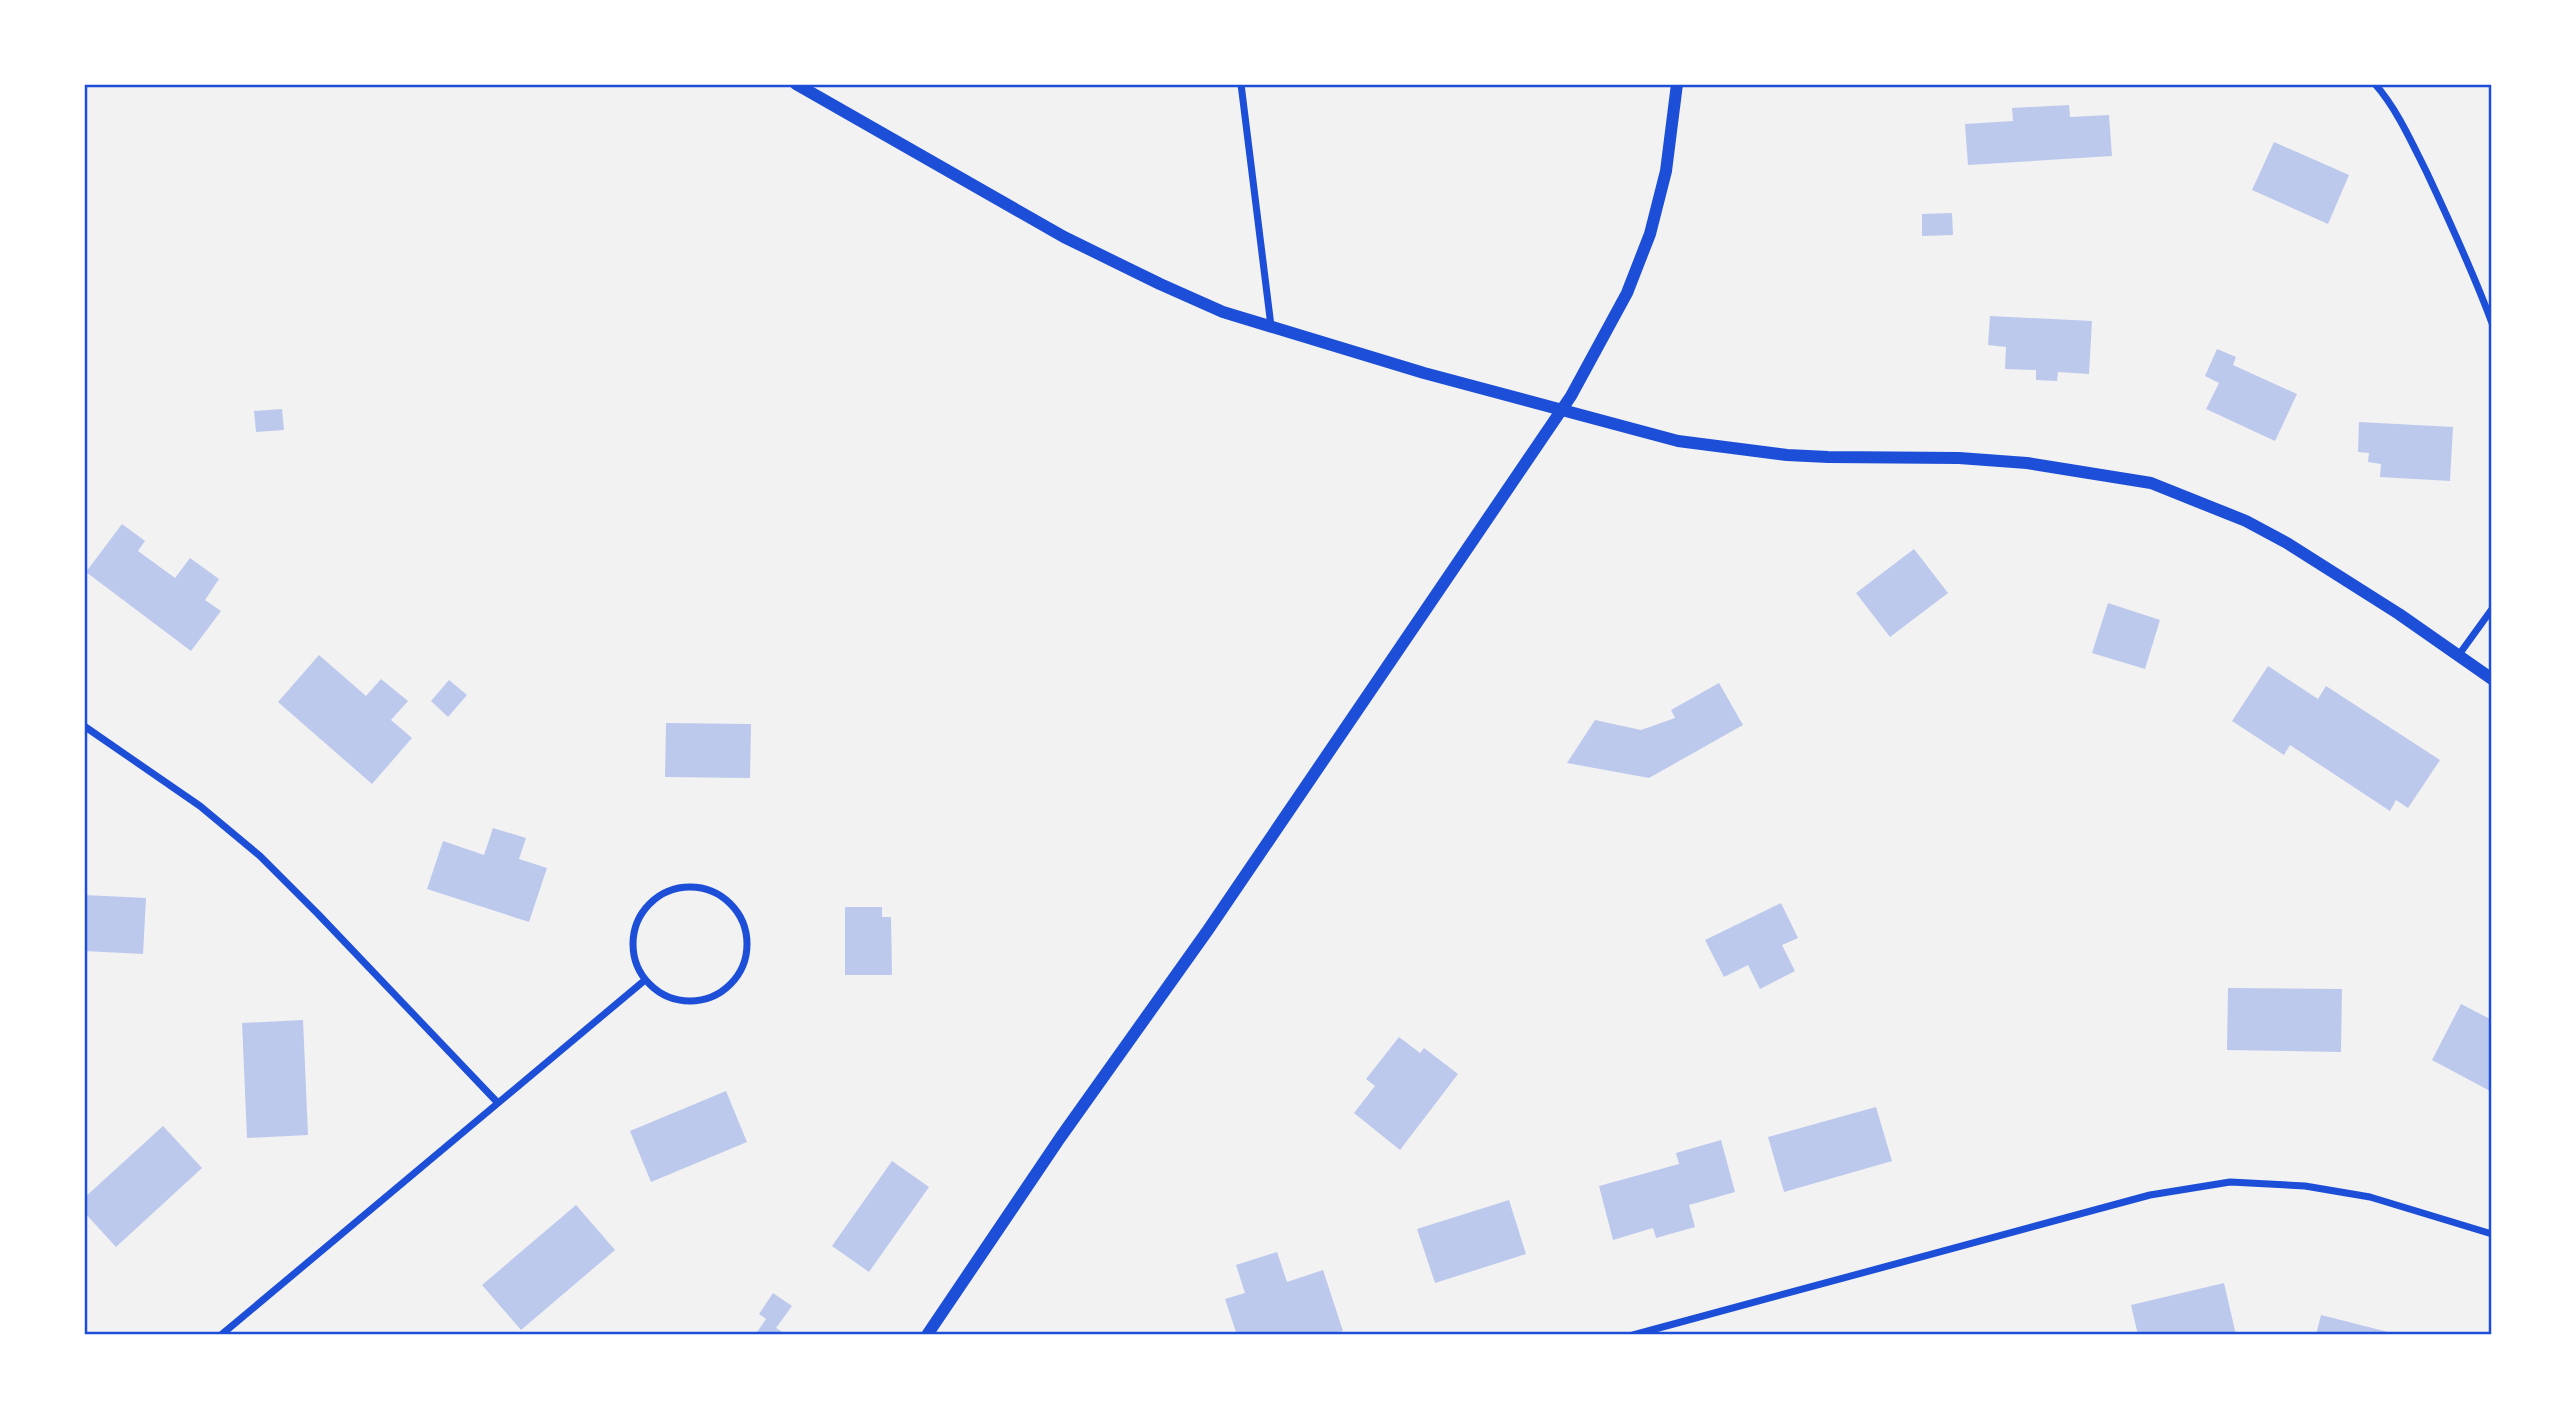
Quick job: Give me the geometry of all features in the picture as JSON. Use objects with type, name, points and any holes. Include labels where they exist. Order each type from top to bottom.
[{"type":"street","points":[[796,84],[1063,237],[1223,312],[1424,373],[1678,441],[1828,457],[1973,459],[2087,471],[2151,483],[2246,522],[2287,543],[2399,614],[2492,679]]},
{"type":"street","points":[[1241,84],[1271,327]]},
{"type":"street","points":[[927,1335],[1060,1138],[1208,930],[1562,410],[1627,293],[1650,234],[1666,171],[1677,84]]},
{"type":"street","points":[[2375,84],[2383,93],[2416,151],[2450,222],[2492,323]]},
{"type":"street","points":[[2458,656],[2492,610]]},
{"type":"street","points":[[84,726],[200,806],[260,856],[498,1103]]},
{"type":"street","points":[[687,886],[712,890],[732,905],[745,926],[747,950],[740,973],[723,991],[712,997],[688,1001],[664,995],[645,980],[634,958],[634,932],[638,920],[652,901],[663,893],[687,886]]},
{"type":"street","points":[[221,1335],[645,980]]},
{"type":"street","points":[[1633,1335],[2150,1195],[2230,1182],[2305,1186],[2370,1197],[2492,1234]]},
{"type":"building","points":[[2069,105],[2070,117],[2109,115],[2112,156],[1968,165],[1965,124],[2013,121],[2012,108]]},
{"type":"building","points":[[2274,142],[2349,175],[2328,224],[2252,190]]},
{"type":"building","points":[[1952,213],[1953,235],[1922,236],[1922,214]]},
{"type":"building","points":[[1990,316],[2092,321],[2089,374],[2058,372],[2057,381],[2036,380],[2036,370],[2005,369],[2006,347],[1988,345]]},
{"type":"building","points":[[2217,349],[2236,357],[2233,365],[2297,394],[2275,441],[2206,409],[2219,383],[2205,376]]},
{"type":"building","points":[[282,409],[284,430],[256,432],[254,411]]},
{"type":"building","points":[[2359,422],[2453,427],[2450,481],[2380,477],[2381,464],[2368,462],[2369,453],[2358,452]]},
{"type":"building","points":[[122,524],[145,541],[138,551],[175,578],[190,558],[219,579],[205,600],[221,611],[191,651],[86,572]]},
{"type":"building","points":[[1914,549],[1948,593],[1890,637],[1856,593]]},
{"type":"building","points":[[2108,603],[2160,620],[2145,669],[2092,653]]},
{"type":"building","points":[[319,655],[366,696],[381,679],[408,701],[391,720],[412,738],[372,784],[278,702]]},
{"type":"building","points":[[2268,666],[2318,699],[2326,686],[2440,760],[2408,808],[2396,800],[2390,811],[2290,745],[2284,755],[2232,721]]},
{"type":"building","points":[[449,680],[467,695],[448,717],[431,701]]},
{"type":"building","points":[[1719,683],[1743,725],[1649,778],[1567,763],[1595,720],[1641,730],[1675,718],[1671,710]]},
{"type":"building","points":[[666,723],[751,724],[750,778],[665,777]]},
{"type":"building","points":[[493,828],[526,838],[519,859],[547,868],[529,922],[427,889],[443,841],[484,855]]},
{"type":"building","points":[[84,895],[146,898],[143,954],[84,951]]},
{"type":"building","points":[[1781,903],[1798,938],[1782,945],[1795,971],[1760,989],[1748,965],[1724,977],[1705,940]]},
{"type":"building","points":[[845,907],[882,907],[882,917],[891,917],[892,975],[845,975]]},
{"type":"building","points":[[2228,988],[2342,989],[2341,1052],[2227,1050]]},
{"type":"building","points":[[2461,1004],[2492,1020],[2492,1092],[2432,1060]]},
{"type":"building","points":[[303,1020],[308,1135],[247,1138],[242,1023]]},
{"type":"building","points":[[1399,1037],[1420,1053],[1424,1048],[1458,1074],[1400,1150],[1354,1113],[1375,1086],[1366,1079]]},
{"type":"building","points":[[726,1091],[747,1142],[651,1182],[630,1131]]},
{"type":"building","points":[[1876,1107],[1892,1161],[1784,1192],[1768,1137]]},
{"type":"building","points":[[163,1126],[202,1168],[116,1247],[84,1212],[84,1198]]},
{"type":"building","points":[[1721,1140],[1735,1192],[1689,1205],[1695,1227],[1656,1238],[1653,1228],[1613,1240],[1599,1186],[1679,1164],[1676,1153]]},
{"type":"building","points":[[892,1161],[929,1187],[869,1272],[832,1246]]},
{"type":"building","points":[[1509,1200],[1526,1254],[1435,1283],[1417,1229]]},
{"type":"building","points":[[576,1205],[615,1250],[521,1330],[482,1285]]},
{"type":"building","points":[[1277,1252],[1287,1282],[1323,1270],[1343,1331],[1329,1335],[1237,1335],[1225,1299],[1245,1293],[1236,1265]]},
{"type":"building","points":[[2224,1283],[2236,1335],[2138,1335],[2131,1305]]},
{"type":"building","points":[[773,1293],[792,1306],[776,1328],[787,1335],[755,1335],[766,1319],[759,1314]]},
{"type":"building","points":[[2321,1315],[2396,1334],[2396,1335],[2316,1335]]}]
